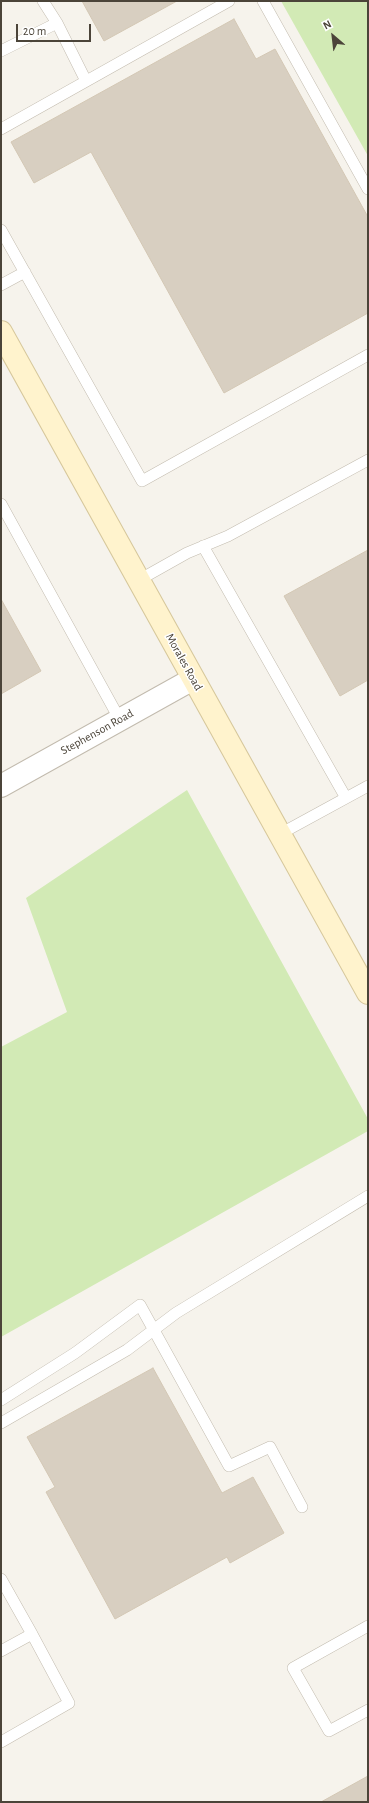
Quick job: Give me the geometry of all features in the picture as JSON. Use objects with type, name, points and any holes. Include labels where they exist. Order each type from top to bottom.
[{"type":"street","name":"Morales Road","points":[[1,332],[368,993]]},
{"type":"street","name":"Stephenson Road","points":[[1,786],[193,679]]},
{"type":"lane","points":[[43,1],[57,23],[86,81]]},
{"type":"lane","points":[[1,129],[229,1]]},
{"type":"lane","points":[[263,1],[368,189]]},
{"type":"lane","points":[[1,51],[57,23]]},
{"type":"lane","points":[[1,230],[142,481],[368,354]]},
{"type":"lane","points":[[1,285],[25,272]]},
{"type":"lane","points":[[139,580],[187,553],[228,536],[368,460]]},
{"type":"lane","points":[[1,504],[120,720]]},
{"type":"lane","points":[[203,546],[346,798]]},
{"type":"lane","points":[[280,834],[368,786]]},
{"type":"lane","points":[[1,1423],[127,1350],[176,1313],[368,1196]]},
{"type":"lane","points":[[1,1400],[74,1353],[140,1305],[229,1466],[270,1447],[302,1507]]},
{"type":"lane","points":[[1,1579],[32,1634],[68,1704],[1,1742]]},
{"type":"lane","points":[[368,1626],[292,1668],[329,1732],[368,1710]]},
{"type":"lane","points":[[1,1651],[32,1634]]},
{"type":"green space","points":[[281,1],[368,1],[368,156]]},
{"type":"green space","points":[[187,790],[368,1119],[368,1131],[1,1337],[1,1047],[67,1012],[26,898]]},
{"type":"building","points":[[82,1],[177,1],[104,41]]},
{"type":"building","points":[[234,19],[256,59],[275,49],[368,217],[368,313],[224,393],[91,152],[34,183],[11,142]]},
{"type":"building","points":[[368,550],[368,680],[340,696],[284,596]]},
{"type":"building","points":[[1,599],[41,671],[1,694]]},
{"type":"building","points":[[153,1368],[222,1493],[253,1477],[284,1533],[230,1563],[227,1557],[115,1619],[46,1492],[55,1487],[27,1437]]},
{"type":"building","points":[[368,1776],[368,1802],[321,1802]]}]
